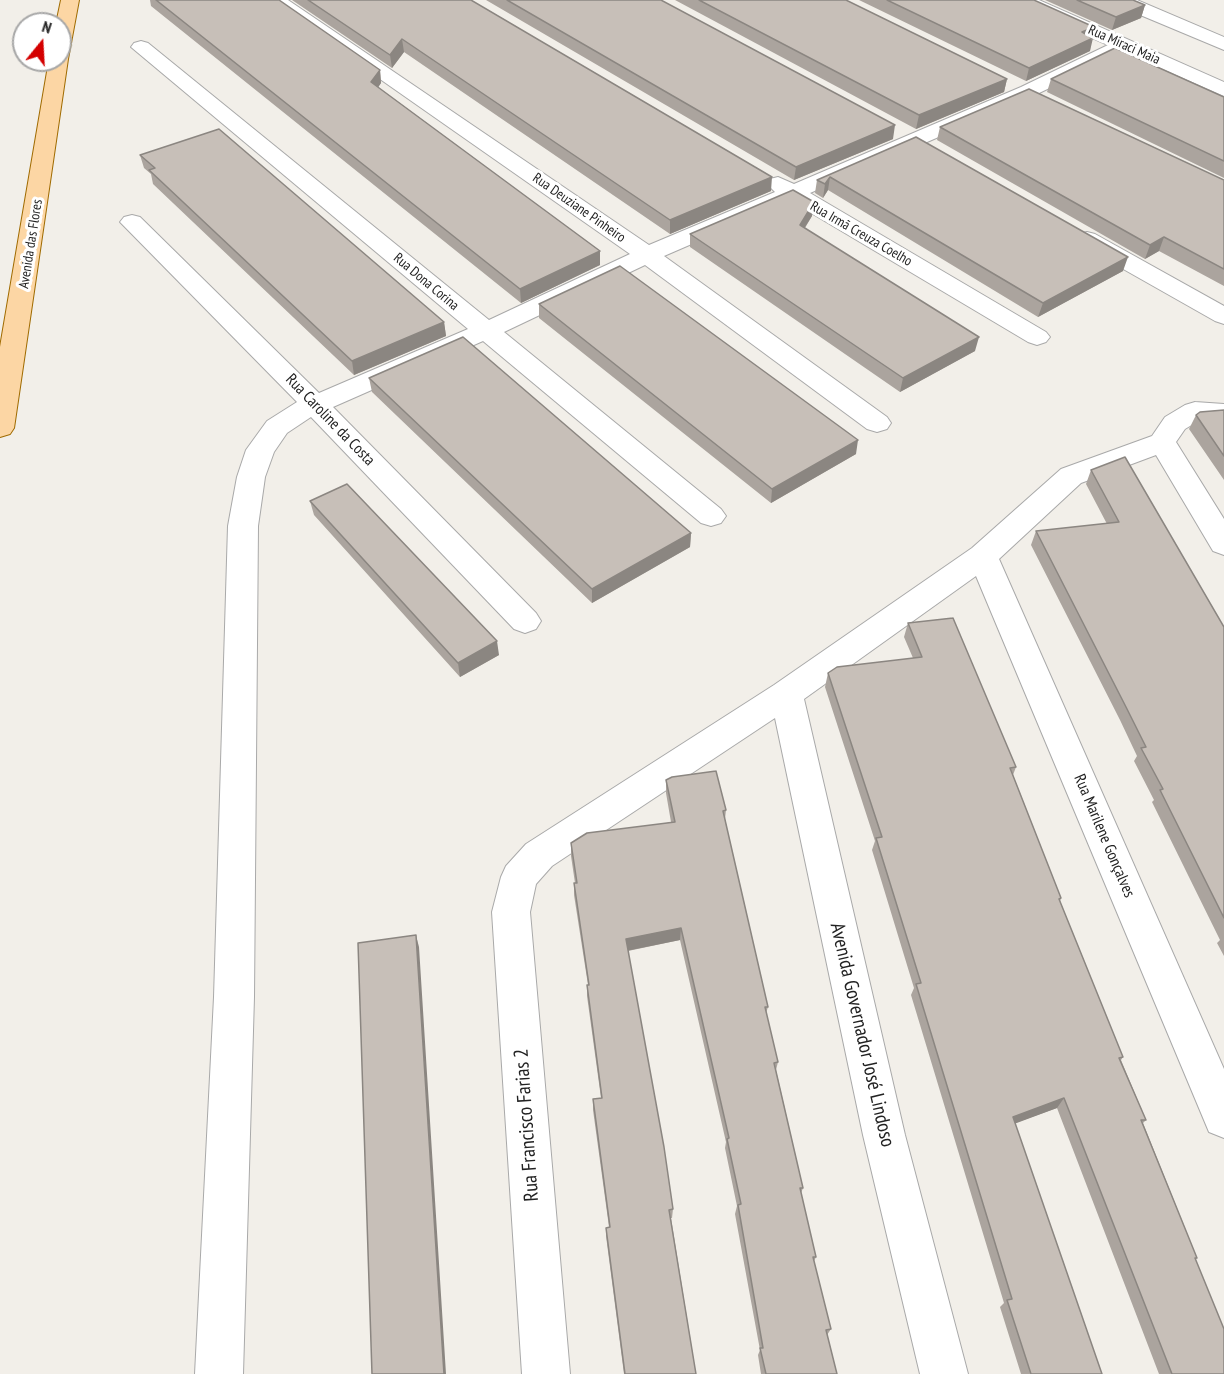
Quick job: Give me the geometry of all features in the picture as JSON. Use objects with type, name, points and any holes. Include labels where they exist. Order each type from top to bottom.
[{"type":"main road","name":"Avenida das Flores","points":[[0,428],[58,72]]},
{"type":"street","name":"Rua Deuziane Pinheiro","points":[[276,0],[646,255],[877,423]]},
{"type":"street","name":"Rua Miraci Maia","points":[[1023,0],[1224,90]]},
{"type":"street","points":[[1121,0],[1224,44]]},
{"type":"street","points":[[219,1374],[234,997],[243,526],[251,477],[260,450],[277,427],[301,411],[485,331],[646,255],[1028,91],[1123,45]]},
{"type":"street","name":"Rua Dona Corina","points":[[141,47],[711,516]]},
{"type":"street","name":"Rua Irmã Creuza Coelho","points":[[759,174],[1037,337]]},
{"type":"street","name":"Rua Caroline da Costa","points":[[132,222],[315,405],[525,621]]},
{"type":"street","points":[[1065,226],[1224,316]]},
{"type":"street","points":[[786,694],[983,556],[1071,477],[1162,442],[1175,423],[1195,411],[1224,413]]},
{"type":"street","points":[[1162,442],[1224,544]]},
{"type":"street","name":"Rua Marilene Gonçalves","points":[[983,556],[1224,1117]]},
{"type":"street","name":"Rua Francisco Farias 2","points":[[546,1374],[511,912],[519,877],[539,855],[786,694]]},
{"type":"street","name":"Avenida Governador José Lindoso","points":[[786,694],[884,1135],[944,1374]]},
{"type":"building","points":[[156,0],[279,0],[380,70],[371,82],[600,251],[520,289]]},
{"type":"building","points":[[308,0],[471,0],[772,177],[670,220],[402,39],[390,55]]},
{"type":"building","points":[[507,0],[661,0],[895,125],[796,167]]},
{"type":"building","points":[[699,0],[846,0],[1007,79],[919,115]]},
{"type":"building","points":[[887,0],[1034,0],[1094,27],[1082,32],[1093,38],[1029,68]]},
{"type":"building","points":[[1077,0],[1133,0],[1145,5],[1116,17]]},
{"type":"building","points":[[1115,48],[1224,97],[1224,161],[1051,79]]},
{"type":"building","points":[[1029,89],[1224,180],[1224,269],[1164,237],[1150,245],[940,127]]},
{"type":"building","points":[[219,129],[444,322],[352,361],[149,170],[155,168],[140,155]]},
{"type":"building","points":[[916,137],[1128,257],[1043,303],[830,177],[825,184],[817,180]]},
{"type":"building","points":[[793,190],[814,202],[800,225],[979,337],[903,378],[690,234]]},
{"type":"building","points":[[620,266],[858,440],[772,489],[539,304]]},
{"type":"building","points":[[463,337],[691,533],[592,589],[369,378]]},
{"type":"building","points":[[1224,410],[1224,456],[1196,415],[1200,412]]},
{"type":"building","points":[[1125,457],[1224,627],[1224,918],[1160,790],[1163,789],[1141,748],[1146,747],[1036,531],[1119,522],[1091,470]]},
{"type":"building","points":[[347,484],[497,641],[458,663],[310,501]]},
{"type":"building","points":[[953,618],[1016,767],[1010,768],[1061,898],[1059,899],[1123,1057],[1119,1058],[1146,1120],[1141,1120],[1224,1329],[1224,1374],[1172,1374],[1064,1098],[1013,1117],[1102,1374],[1031,1374],[1007,1300],[1012,1299],[916,984],[921,983],[876,838],[882,837],[828,673],[837,667],[922,657],[908,623]]},
{"type":"building","points":[[716,771],[768,1007],[765,1007],[778,1062],[774,1063],[803,1188],[800,1188],[816,1257],[813,1257],[831,1329],[826,1330],[837,1374],[766,1374],[738,1205],[741,1204],[727,1139],[729,1138],[681,928],[626,939],[664,1147],[673,1209],[669,1210],[696,1374],[625,1374],[606,1228],[610,1227],[593,1099],[602,1098],[574,883],[577,883],[571,843],[587,833],[675,822],[666,780],[672,777]]},
{"type":"building","points":[[416,935],[444,1374],[372,1374],[358,943]]}]
